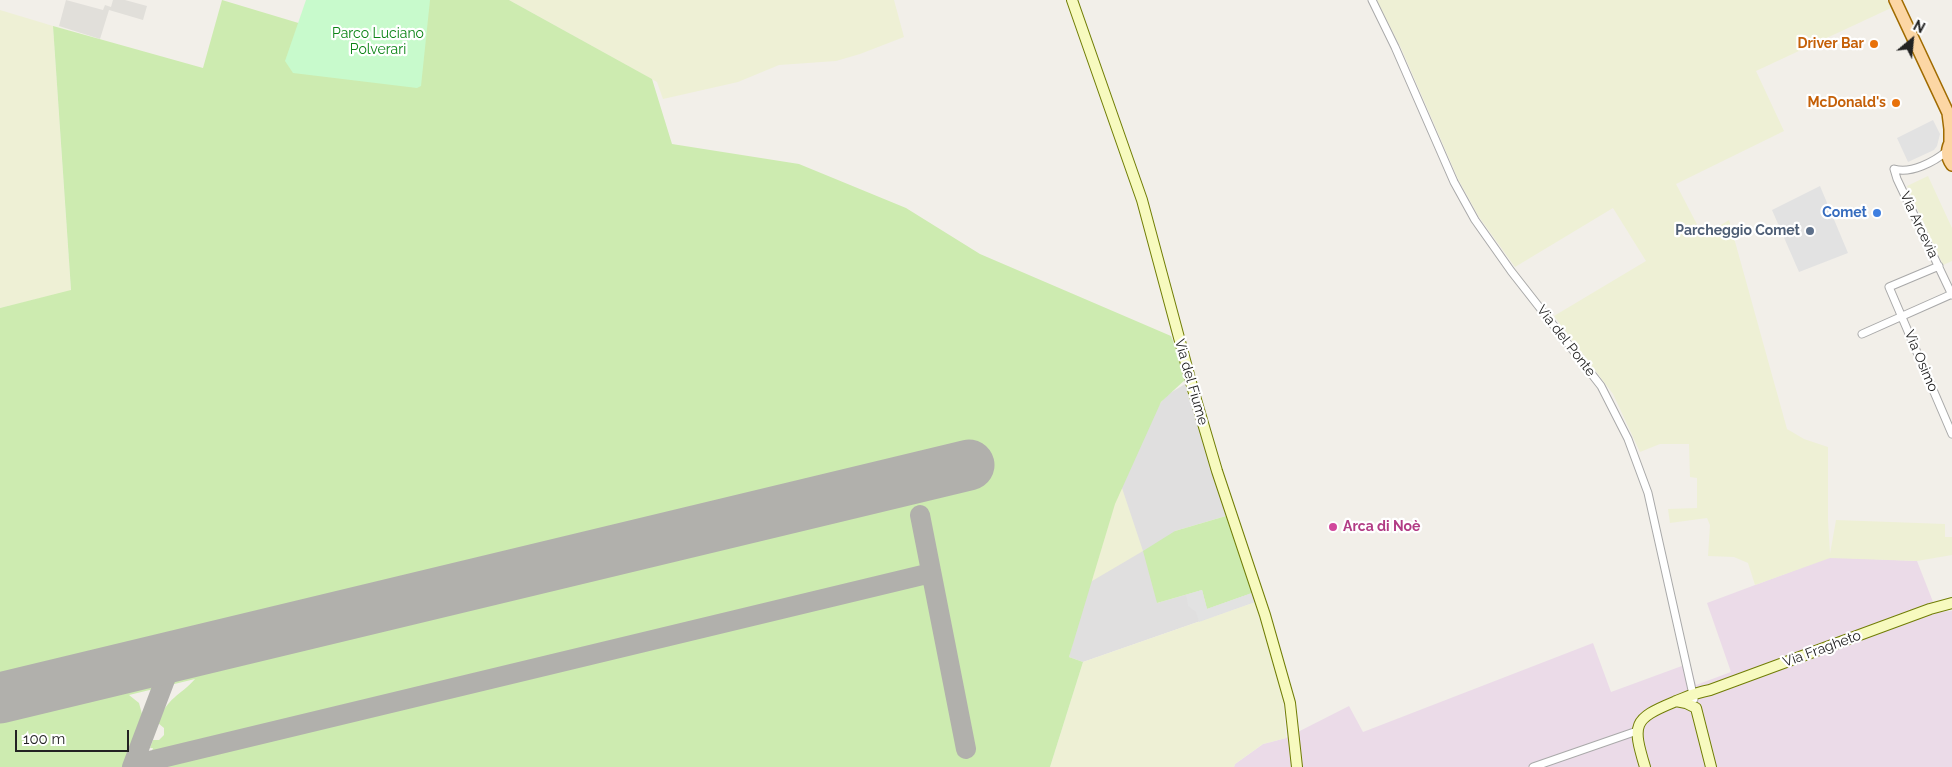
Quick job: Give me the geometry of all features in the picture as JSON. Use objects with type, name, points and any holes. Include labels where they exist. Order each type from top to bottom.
[{"type":"main road","points":[[1896,0],[1950,116],[1952,165]]},
{"type":"street","name":"Via del Fiume","points":[[1072,0],[1142,200],[1217,472],[1265,615],[1290,703],[1296,767]]},
{"type":"street","name":"Via del Ponte","points":[[1372,0],[1395,47],[1454,182],[1475,220],[1511,271],[1601,386],[1628,439],[1648,493],[1692,693],[1711,767]]},
{"type":"street","name":"Via Arcevia","points":[[1950,144],[1931,162],[1906,170],[1894,169],[1952,294]]},
{"type":"street","name":"Via Arcevia","points":[[1931,162],[1952,165]]},
{"type":"street","name":"Via Arcevia","points":[[1900,184],[1901,177],[1906,170]]},
{"type":"street","name":"Via Osimo","points":[[1938,266],[1889,287],[1952,434]]},
{"type":"street","points":[[1862,334],[1952,294]]},
{"type":"street","name":"Via Fragheto","points":[[1637,730],[1645,716],[1692,693],[1710,690],[1949,604]]},
{"type":"street","points":[[1676,701],[1686,702],[1696,708],[1699,699],[1710,690]]},
{"type":"street","points":[[1534,767],[1637,730],[1645,767]]},
{"type":"shaded area","points":[[66,0],[103,10],[105,5],[111,7],[113,0],[125,0],[147,6],[143,20],[109,10],[100,39],[59,26]]},
{"type":"shaded area","points":[[1933,120],[1940,134],[1937,146],[1934,150],[1908,162],[1897,138]]},
{"type":"shaded area","name":"Parcheggio Comet","points":[[1820,186],[1848,253],[1799,272],[1772,210]]},
{"type":"shaded area","points":[[1185,384],[1226,516],[1175,531],[1157,603],[1202,590],[1207,609],[1252,593],[1255,602],[1083,662],[1069,657],[1087,584],[1121,485],[1154,411],[1167,395]]},
{"type":"shaded area","points":[[1830,557],[1917,561],[1937,612],[1952,611],[1952,767],[1234,767],[1235,764],[1263,744],[1286,738],[1349,706],[1363,732],[1593,643],[1611,692],[1690,663],[1696,685],[1731,672],[1707,603]]},
{"type":"shaded area","points":[[1202,590],[1207,609],[1252,593],[1255,602],[1199,622],[1196,612],[1188,606],[1186,595]]},
{"type":"green space","points":[[222,0],[345,37],[375,0],[509,0],[652,79],[672,144],[799,164],[906,208],[980,254],[1171,336],[1187,378],[1161,402],[1115,504],[1069,657],[1083,662],[1050,767],[146,767],[153,748],[150,748],[153,740],[159,740],[164,735],[164,728],[158,723],[165,708],[195,679],[129,695],[139,703],[142,714],[123,767],[0,767],[0,308],[71,290],[53,26],[203,68]]},
{"type":"green space","name":"Parco Luciano Polverari","points":[[306,0],[430,0],[421,86],[417,88],[293,73],[285,61]]},
{"type":"green space","points":[[509,0],[894,0],[904,37],[836,61],[779,65],[738,82],[663,99],[657,82]]},
{"type":"green space","points":[[1378,0],[1887,0],[1891,8],[1756,71],[1784,131],[1676,184],[1703,236],[1729,220],[1787,429],[1804,439],[1828,447],[1830,554],[1836,520],[1945,524],[1945,537],[1952,537],[1952,555],[1917,561],[1830,558],[1755,585],[1748,563],[1734,557],[1708,556],[1710,525],[1707,518],[1670,523],[1668,509],[1697,508],[1697,478],[1690,477],[1689,444],[1660,444],[1640,452],[1613,394],[1554,316],[1646,261],[1613,208],[1515,267],[1479,217],[1458,179]]},
{"type":"green space","points":[[0,10],[53,26],[71,291],[0,308]]},
{"type":"green space","points":[[1928,176],[1952,228],[1952,261],[1943,265],[1907,186]]},
{"type":"green space","points":[[1121,485],[1143,551],[1087,584]]},
{"type":"green space","points":[[1226,516],[1252,593],[1207,609],[1202,590],[1157,603],[1143,551],[1175,531]]},
{"type":"green space","points":[[1255,602],[1283,700],[1286,738],[1263,744],[1235,764],[1234,767],[1050,767],[1083,662]]},
{"type":"taxiway","points":[[920,515],[966,749]]},
{"type":"taxiway","points":[[133,765],[931,573]]},
{"type":"taxiway","points":[[132,767],[174,656]]},
{"type":"runway","points":[[0,698],[969,465]]},
{"type":"place","name":"Driver Bar","points":[[1874,44]]},
{"type":"place","name":"McDonald's","points":[[1896,103]]},
{"type":"place","name":"Comet","points":[[1877,213]]},
{"type":"place","name":"Parcheggio Comet","points":[[1810,231]]},
{"type":"place","name":"Arca di Noè","points":[[1333,527]]}]
